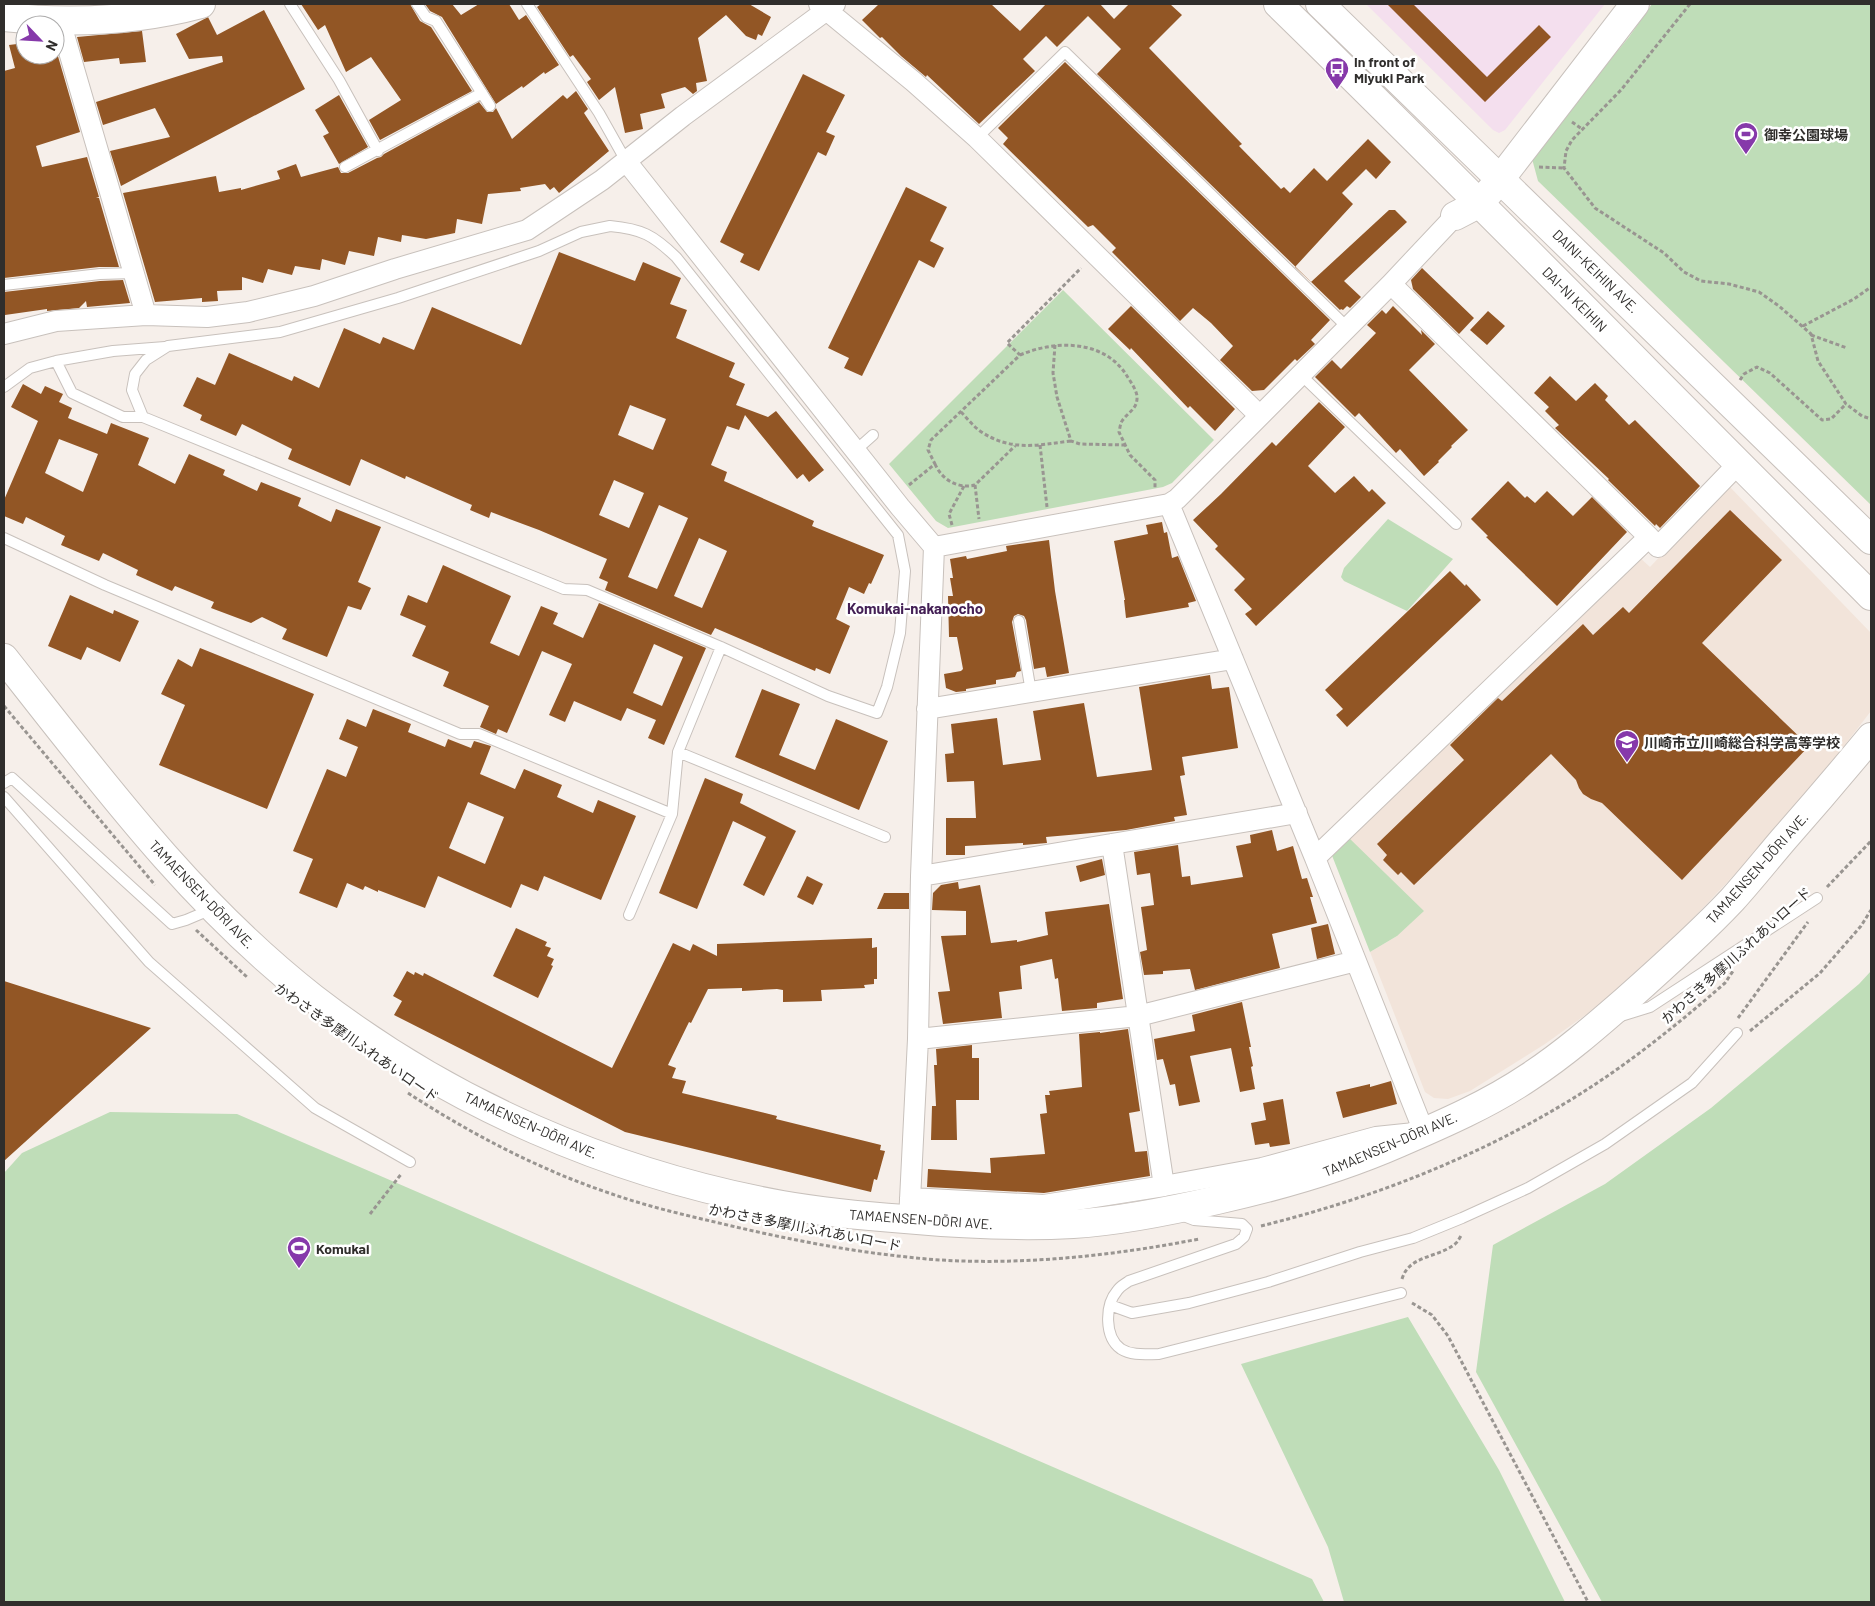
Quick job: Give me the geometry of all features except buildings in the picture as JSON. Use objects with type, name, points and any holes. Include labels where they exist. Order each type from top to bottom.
[{"type":"main road","points":[[65,15],[127,18],[201,4]]},
{"type":"main road","name":"DAI-NI KEIHIN","points":[[1278,4],[1474,197],[1871,596]]},
{"type":"main road","name":"DAINI-KEIHIN AVE.","points":[[1320,4],[1495,172],[1871,540]]},
{"type":"main road","points":[[1495,172],[1617,4]]},
{"type":"main road","points":[[1455,216],[1474,197],[1635,4]]},
{"type":"main road","name":"TAMAENSEN-DŌRI AVE.","points":[[4,658],[130,817],[213,908],[282,972],[314,998],[371,1039],[451,1088],[536,1130],[611,1160],[699,1187],[795,1207],[851,1215],[910,1209],[984,1224],[1052,1225],[1110,1220],[1166,1198],[1258,1191],[1320,1174],[1364,1158],[1491,1100],[1526,1079],[1561,1054],[1662,967],[1731,901],[1871,737]]},
{"type":"street","points":[[4,334],[56,321],[146,315],[207,317],[248,312],[314,296],[395,269],[527,230],[602,180],[827,6],[977,138],[1259,416]]},
{"type":"street","points":[[65,51],[146,315]]},
{"type":"street","points":[[626,161],[900,508],[934,547],[921,876],[918,1039],[910,1209]]},
{"type":"street","points":[[934,547],[1185,493],[1300,374],[1391,284],[1455,216]]},
{"type":"street","points":[[1391,284],[1658,547],[1738,464]]},
{"type":"street","points":[[1163,498],[1297,813],[1424,1132]]},
{"type":"street","points":[[1315,858],[1649,537]]},
{"type":"street","points":[[927,709],[1233,659]]},
{"type":"street","points":[[921,876],[1297,813]]},
{"type":"street","points":[[1112,844],[1166,1198]]},
{"type":"street","points":[[918,1039],[1138,1016],[1356,961]]},
{"type":"lane","points":[[290,4],[340,80],[378,151]]},
{"type":"lane","points":[[417,4],[426,17],[436,21],[490,106]]},
{"type":"lane","points":[[527,4],[598,113],[626,161]]},
{"type":"lane","points":[[977,138],[1065,52],[1347,327]]},
{"type":"lane","points":[[345,167],[378,151],[482,93]]},
{"type":"lane","points":[[4,387],[30,368],[56,361],[113,351],[280,332],[398,298],[539,251],[581,232],[610,226],[630,228],[658,239],[676,257],[898,536],[905,571],[900,633],[888,687],[877,713],[828,696],[721,647],[587,590],[564,589],[336,494],[143,418],[123,417],[72,393],[56,361]]},
{"type":"lane","points":[[4,285],[100,274],[133,273]]},
{"type":"lane","points":[[143,418],[132,390],[135,374],[146,360],[168,346]]},
{"type":"lane","points":[[1300,374],[1456,524]]},
{"type":"lane","points":[[855,451],[873,435]]},
{"type":"lane","points":[[4,538],[105,585],[460,734],[479,734],[672,814]]},
{"type":"lane","points":[[1019,621],[1031,692]]},
{"type":"lane","points":[[629,915],[672,814],[678,752],[721,647]]},
{"type":"lane","points":[[678,752],[886,838]]},
{"type":"lane","points":[[4,783],[12,778],[172,924],[213,908]]},
{"type":"lane","points":[[4,798],[149,962],[315,1108],[410,1162]]},
{"type":"lane","points":[[1601,1021],[1650,1008],[1817,898]]},
{"type":"lane","points":[[1110,1306],[1132,1313],[1189,1303],[1268,1282],[1360,1252],[1413,1238],[1472,1214],[1528,1188],[1605,1144],[1692,1083],[1736,1033]]},
{"type":"lane","points":[[1166,1198],[1194,1220],[1242,1224],[1247,1229],[1244,1236],[1236,1244],[1129,1281],[1116,1292],[1110,1306],[1110,1330],[1113,1340],[1120,1348],[1132,1354],[1159,1354],[1401,1293]]},
{"type":"path","points":[[1690,4],[1620,90],[1572,140],[1566,151],[1564,168],[1595,208],[1664,252],[1684,272],[1701,281],[1729,284],[1759,292],[1811,334],[1847,348]]},
{"type":"path","points":[[1539,168],[1564,168]]},
{"type":"path","points":[[1020,355],[1008,343],[1085,264]]},
{"type":"path","points":[[1803,326],[1854,299],[1871,287]]},
{"type":"path","points":[[1811,334],[1818,361],[1846,404],[1862,416],[1871,419]]},
{"type":"path","points":[[1015,445],[975,485],[964,486],[958,486],[948,480],[935,464],[928,450],[931,440],[1020,355],[1036,349],[1073,344],[1095,351],[1107,356],[1120,366],[1137,396],[1135,408],[1122,422],[1119,432],[1130,456],[1154,480],[1163,498]]},
{"type":"path","points":[[1056,345],[1053,373],[1057,397],[1071,441]]},
{"type":"path","points":[[1736,386],[1744,374],[1757,367],[1770,373],[1822,420],[1831,419],[1846,404]]},
{"type":"path","points":[[961,412],[979,430],[1004,443],[1040,446],[1071,441],[1080,444],[1125,445]]},
{"type":"path","points":[[1040,446],[1048,513]]},
{"type":"path","points":[[904,489],[935,464]]},
{"type":"path","points":[[975,485],[980,525]]},
{"type":"path","points":[[953,530],[949,514],[964,486]]},
{"type":"path","points":[[4,706],[156,887]]},
{"type":"path","name":"かわさき多摩川ふれあいロード","points":[[1817,898],[1871,841]]},
{"type":"path","points":[[1817,898],[1807,926],[1737,1020],[1734,1028],[1736,1033],[1743,1034],[1753,1030],[1820,973],[1861,926],[1871,910]]},
{"type":"path","points":[[186,920],[250,979]]},
{"type":"path","name":"かわさき多摩川ふれあいロード","points":[[1247,1229],[1303,1216],[1383,1190],[1446,1164],[1528,1125],[1573,1099],[1656,1040],[1725,983],[1734,968]]},
{"type":"path","name":"かわさき多摩川ふれあいロード","points":[[402,1090],[501,1146],[538,1164],[611,1194],[683,1215],[808,1242],[908,1257],[1015,1260],[1116,1253],[1202,1238]]},
{"type":"path","points":[[370,1214],[410,1162]]},
{"type":"path","points":[[1472,1214],[1456,1244],[1407,1268],[1401,1286],[1401,1293],[1413,1304],[1432,1315],[1448,1336],[1588,1602]]},
{"type":"shaded area","points":[[1366,4],[1605,4],[1505,130],[1499,133],[1493,130]]},
{"type":"shaded area","name":"川崎市立川崎総合科学高等学校","points":[[1728,485],[1871,633],[1871,711],[1790,816],[1680,932],[1616,993],[1545,1044],[1470,1091],[1448,1099],[1434,1098],[1425,1092],[1370,952],[1397,936],[1347,836],[1638,556],[1650,567]]},
{"type":"green space","points":[[1652,4],[1871,4],[1871,505],[1538,181],[1531,155],[1629,37]]},
{"type":"green space","points":[[1063,290],[1214,440],[1172,483],[1163,487],[948,528],[936,521],[889,464]]},
{"type":"green space","points":[[1388,519],[1453,559],[1407,611],[1344,581],[1341,577],[1344,568]]},
{"type":"green space","points":[[1347,836],[1424,911],[1397,936],[1370,952],[1331,853]]},
{"type":"green space","points":[[1871,971],[1871,1602],[1602,1602],[1476,1372],[1493,1245],[1605,1184],[1711,1108],[1859,984]]},
{"type":"green space","name":"Komukai","points":[[110,1112],[237,1114],[1312,1579],[1324,1602],[4,1602],[4,1173],[22,1153]]},
{"type":"green space","points":[[1408,1317],[1499,1470],[1565,1602],[1344,1602],[1328,1547],[1241,1364]]},
{"type":"place","name":"In front of Miyuki Park","points":[[1337,90]]},
{"type":"place","name":"御幸公園球場","points":[[1746,155]]},
{"type":"place","name":"川崎市立川崎総合科学高等学校","points":[[1627,763]]},
{"type":"place","name":"Komukai","points":[[299,1269]]},
{"type":"district","name":"Komukai-nakanocho","points":[[915,608]]}]
